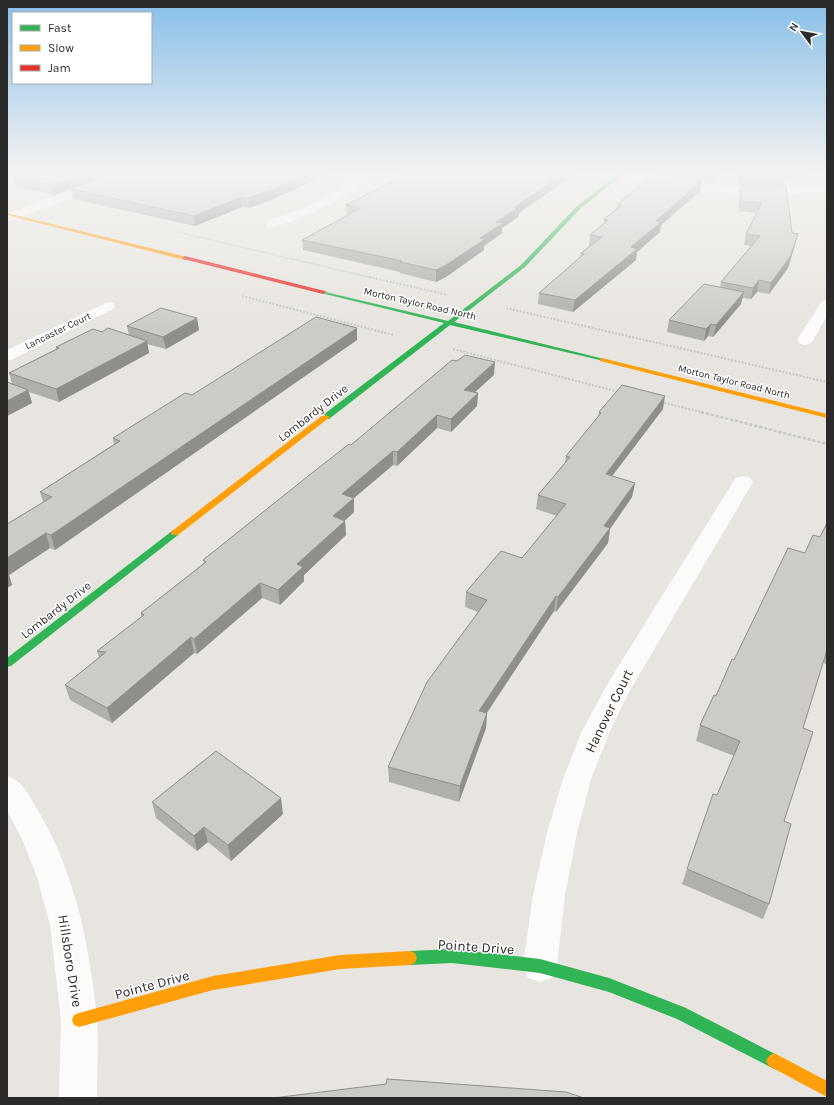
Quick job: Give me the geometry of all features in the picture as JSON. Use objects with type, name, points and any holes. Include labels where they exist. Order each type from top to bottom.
[{"type":"street","name":"Morton Taylor Road North","points":[[41,224],[450,322],[827,416]]},
{"type":"street","name":"Lombardy Drive","points":[[7,663],[523,266],[563,224]]},
{"type":"street","points":[[805,340],[827,304]]},
{"type":"street","name":"Lancaster Court","points":[[7,356],[108,306]]},
{"type":"street","name":"Hanover Court","points":[[540,966],[549,895],[562,833],[578,779],[596,731],[617,690],[743,482]]},
{"type":"street","name":"Hillsboro Drive","points":[[7,788],[15,798],[36,835],[53,877],[67,925],[79,1020],[78,1098]]},
{"type":"street","name":"Pointe Drive","points":[[79,1020],[213,983],[340,962],[452,956],[540,966],[609,984],[681,1013],[827,1089]]},
{"type":"path","points":[[171,231],[454,296]]},
{"type":"path","points":[[502,308],[523,311],[827,382]]},
{"type":"path","points":[[451,349],[626,393]]},
{"type":"path","points":[[657,401],[827,444]]},
{"type":"building","points":[[332,224],[502,224],[480,238],[485,239],[436,270],[400,262],[402,261],[302,240]]},
{"type":"building","points":[[604,224],[659,224],[631,247],[637,249],[575,300],[539,293],[584,254],[581,253],[602,237],[590,235]]},
{"type":"building","points":[[751,224],[791,224],[792,233],[798,234],[790,257],[771,283],[759,280],[753,288],[721,282],[760,236],[746,234]]},
{"type":"building","points":[[704,284],[744,292],[716,325],[711,324],[706,329],[669,320]]},
{"type":"building","points":[[161,308],[197,318],[163,337],[127,326]]},
{"type":"building","points":[[316,317],[357,328],[51,535],[46,533],[7,558],[7,524],[52,497],[40,492],[120,441],[113,438],[185,393],[192,395]]},
{"type":"building","points":[[108,328],[147,341],[56,389],[9,373],[59,348],[56,347],[93,329],[102,332]]},
{"type":"building","points":[[465,355],[495,362],[464,390],[478,393],[451,419],[437,415],[397,452],[393,451],[342,494],[354,498],[333,516],[345,521],[297,564],[303,567],[278,590],[260,583],[194,639],[191,637],[107,708],[65,685],[106,652],[97,651],[144,615],[141,613],[206,562],[203,560],[349,444],[351,445],[452,360],[457,361]]},
{"type":"building","points":[[7,382],[28,390],[7,401]]},
{"type":"building","points":[[622,385],[665,396],[606,474],[635,483],[604,526],[610,528],[558,597],[556,596],[479,711],[487,713],[460,786],[388,767],[427,682],[487,600],[466,592],[501,551],[522,558],[566,504],[538,495],[570,457],[566,456],[601,413],[599,412]]},
{"type":"building","points":[[827,523],[827,650],[803,728],[813,732],[784,821],[791,824],[769,904],[687,869],[713,794],[717,795],[740,741],[700,725],[714,695],[716,696],[732,659],[734,660],[788,548],[805,553],[813,535],[820,537]]},
{"type":"building","points":[[216,751],[281,798],[228,845],[204,827],[194,836],[152,802]]},
{"type":"building","points":[[387,1079],[566,1092],[584,1098],[273,1098],[386,1084]]},
{"type":"traffic: fast","points":[[326,417],[523,266],[563,224]]},
{"type":"traffic: fast","points":[[323,292],[602,360]]},
{"type":"traffic: fast","points":[[7,663],[175,533]]},
{"type":"traffic: fast","points":[[410,958],[452,956],[540,966],[609,985],[681,1013],[774,1061]]},
{"type":"traffic: slow","points":[[46,224],[185,258]]},
{"type":"traffic: slow","points":[[602,360],[827,416]]},
{"type":"traffic: slow","points":[[175,533],[326,417]]},
{"type":"traffic: slow","points":[[79,1020],[213,983],[340,962],[410,958]]},
{"type":"traffic: slow","points":[[774,1061],[827,1089]]},
{"type":"traffic: jam","points":[[185,258],[323,292]]}]
